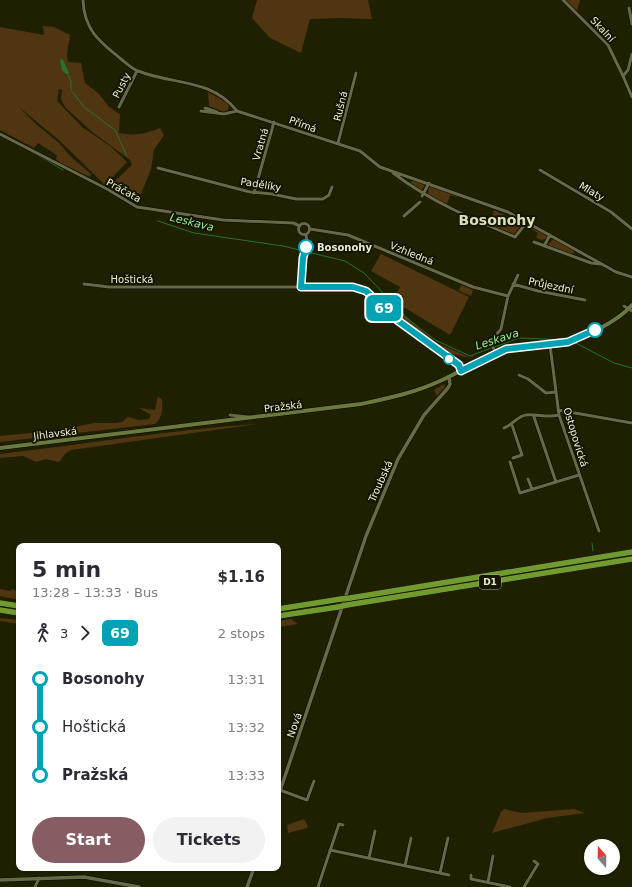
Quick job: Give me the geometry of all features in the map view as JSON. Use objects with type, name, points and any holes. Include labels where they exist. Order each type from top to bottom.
[{"type":"highway","name":"D1","points":[[281,609],[343,604],[350,598],[632,552]]},
{"type":"highway","name":"D1","points":[[281,615],[343,604],[632,559]]},
{"type":"highway","points":[[0,603],[16,606]]},
{"type":"highway","points":[[0,610],[16,613]]},
{"type":"highway","points":[[0,613],[16,614]]},
{"type":"main road","name":"Pražská","points":[[112,434],[250,418],[388,399],[409,394],[461,371],[495,351],[517,347],[568,342],[579,338],[606,325],[631,308]]},
{"type":"main road","name":"Jihlavská","points":[[0,448],[112,434]]},
{"type":"street","points":[[83,0],[86,17],[91,32],[97,40],[137,71],[206,87],[231,103],[237,111]]},
{"type":"street","name":"Skalní","points":[[563,0],[608,45],[632,97]]},
{"type":"street","points":[[629,8],[632,24]]},
{"type":"street","points":[[623,76],[628,70],[632,54]]},
{"type":"street","name":"Pusty","points":[[119,107],[137,71]]},
{"type":"street","name":"Rušná","points":[[338,143],[356,73]]},
{"type":"street","points":[[206,108],[224,114]]},
{"type":"street","name":"Přímá","points":[[201,111],[224,114],[237,111],[274,122],[360,151],[380,167],[390,170]]},
{"type":"street","name":"Vratná","points":[[254,193],[274,122]]},
{"type":"street","name":"Práčata","points":[[0,134],[108,189],[137,207],[223,220],[293,223],[300,226]]},
{"type":"street","name":"Padělíky","points":[[158,168],[254,193],[272,194],[296,199],[324,199],[329,194],[332,187]]},
{"type":"street","points":[[390,170],[508,212],[616,272],[632,277]]},
{"type":"street","points":[[390,170],[423,195],[468,218],[515,237],[527,222]]},
{"type":"street","name":"Mlaty","points":[[540,170],[611,212],[632,230]]},
{"type":"street","points":[[423,195],[429,183]]},
{"type":"street","points":[[404,216],[420,202]]},
{"type":"street","points":[[301,287],[307,241],[306,235],[310,229],[306,224],[300,226],[300,232],[306,235]]},
{"type":"street","name":"Vzhledná","points":[[310,229],[348,235],[483,289],[508,296]]},
{"type":"street","points":[[544,246],[550,235]]},
{"type":"street","points":[[534,242],[591,263],[602,264]]},
{"type":"street","points":[[575,257],[578,251]]},
{"type":"street","points":[[495,351],[490,342],[501,329],[508,296],[518,275]]},
{"type":"street","name":"Hoštická","points":[[84,284],[112,288],[353,287],[366,291],[397,320],[459,365],[461,371]]},
{"type":"street","name":"Průjezdní","points":[[513,284],[538,291],[585,300]]},
{"type":"street","points":[[624,306],[631,308]]},
{"type":"street","name":"Ostopovická","points":[[550,344],[559,415],[599,531]]},
{"type":"street","points":[[519,375],[528,379],[546,393],[556,392]]},
{"type":"street","name":"Troubská","points":[[315,688],[368,530],[398,459],[424,415],[448,388],[450,384],[449,377]]},
{"type":"street","points":[[558,410],[632,423]]},
{"type":"street","name":"Pražská","points":[[230,415],[240,414],[250,418]]},
{"type":"street","points":[[504,428],[512,425],[521,417],[527,415],[548,418],[559,415]]},
{"type":"street","points":[[534,417],[556,482]]},
{"type":"street","points":[[512,425],[522,455],[513,458]]},
{"type":"street","points":[[510,462],[520,493],[579,475]]},
{"type":"street","points":[[528,479],[532,489]]},
{"type":"street","name":"Nová","points":[[281,787],[315,688]]},
{"type":"street","points":[[281,790],[307,800],[314,781]]},
{"type":"street","points":[[319,887],[339,824],[343,825]]},
{"type":"street","points":[[370,858],[375,831]]},
{"type":"street","points":[[405,866],[411,838]]},
{"type":"street","points":[[440,873],[448,838]]},
{"type":"street","points":[[330,850],[449,875]]},
{"type":"street","points":[[488,882],[493,856]]},
{"type":"street","points":[[524,887],[538,864],[534,861]]},
{"type":"street","points":[[247,887],[253,871]]},
{"type":"street","points":[[471,875],[471,879],[510,887]]},
{"type":"street","points":[[35,887],[39,878]]},
{"type":"street","points":[[0,880],[90,878],[139,887]]},
{"type":"shaded area","points":[[257,0],[368,0],[372,19],[310,19],[301,53],[270,38],[252,18]]},
{"type":"shaded area","points":[[565,0],[580,0],[577,11]]},
{"type":"shaded area","points":[[43,26],[54,27],[70,35],[67,54],[68,62],[81,63],[85,83],[99,94],[109,107],[120,114],[119,133],[140,134],[160,128],[164,135],[154,150],[151,169],[141,194],[131,192],[128,187],[123,185],[116,189],[113,186],[116,180],[132,165],[130,160],[91,131],[65,107],[61,99],[62,90],[59,89],[57,101],[82,127],[110,146],[127,162],[105,185],[61,142],[18,106],[91,174],[90,177],[60,163],[56,159],[57,155],[38,143],[34,148],[0,130],[0,27],[44,35]]},
{"type":"shaded area","points":[[62,59],[69,73],[66,74],[62,70],[60,60]]},
{"type":"shaded area","points":[[208,92],[229,104],[228,110],[224,112],[209,106]]},
{"type":"shaded area","points":[[413,179],[426,183],[422,190],[411,183]]},
{"type":"shaded area","points":[[432,186],[459,195],[458,197],[450,195],[447,204],[428,194],[429,187]]},
{"type":"shaded area","points":[[494,210],[522,224],[514,234],[489,225]]},
{"type":"shaded area","points":[[528,225],[548,237],[542,240],[536,238],[538,233],[527,226]]},
{"type":"shaded area","points":[[554,239],[573,250],[574,253],[571,254],[550,248],[548,244]]},
{"type":"shaded area","points":[[381,254],[469,297],[450,335],[400,305],[404,297],[397,293],[400,287],[371,271]]},
{"type":"shaded area","points":[[461,285],[473,290],[471,296],[459,291]]},
{"type":"shaded area","points":[[395,307],[435,342],[469,357],[463,357],[452,353],[430,341],[393,309]]},
{"type":"shaded area","points":[[444,384],[445,387],[437,396],[434,390]]},
{"type":"shaded area","points":[[158,396],[162,400],[162,410],[161,416],[155,424],[0,442],[0,436],[60,430],[94,423],[122,422],[128,417],[139,420],[149,419],[151,415],[139,408],[155,410]]},
{"type":"shaded area","points":[[257,424],[71,450],[65,454],[59,462],[46,459],[36,462],[23,456],[0,458],[0,454],[161,433]]},
{"type":"shaded area","points":[[0,589],[10,591],[13,589],[16,592],[16,599],[0,596]]},
{"type":"shaded area","points":[[0,618],[16,620],[16,624],[0,621]]},
{"type":"shaded area","points":[[291,619],[298,624],[281,627],[281,621]]},
{"type":"shaded area","points":[[504,809],[522,813],[574,809],[585,813],[547,818],[492,833],[501,812]]},
{"type":"shaded area","points":[[304,819],[308,826],[307,828],[288,833],[287,825]]},
{"type":"waterway","points":[[68,74],[71,82],[71,90],[84,107],[115,130],[127,156]]},
{"type":"waterway","name":"Leskava","points":[[31,151],[63,170]]},
{"type":"waterway","name":"Leskava","points":[[158,221],[194,233],[283,246],[345,261],[364,273],[408,319],[435,340],[470,356],[491,348]]},
{"type":"waterway","name":"Leskava","points":[[494,347],[519,338],[567,340]]},
{"type":"waterway","name":"Leskava","points":[[572,341],[614,363],[632,368]]},
{"type":"waterway","points":[[592,543],[593,551]]},
{"type":"bus line","name":"69","points":[[306,247],[303,258],[301,287],[353,287],[366,291],[397,320],[459,365],[461,371],[506,349],[568,342],[595,330]]},
{"type":"place","name":"Bosonohy","points":[[306,247]]},
{"type":"district","name":"Bosonohy","points":[[497,220]]}]
